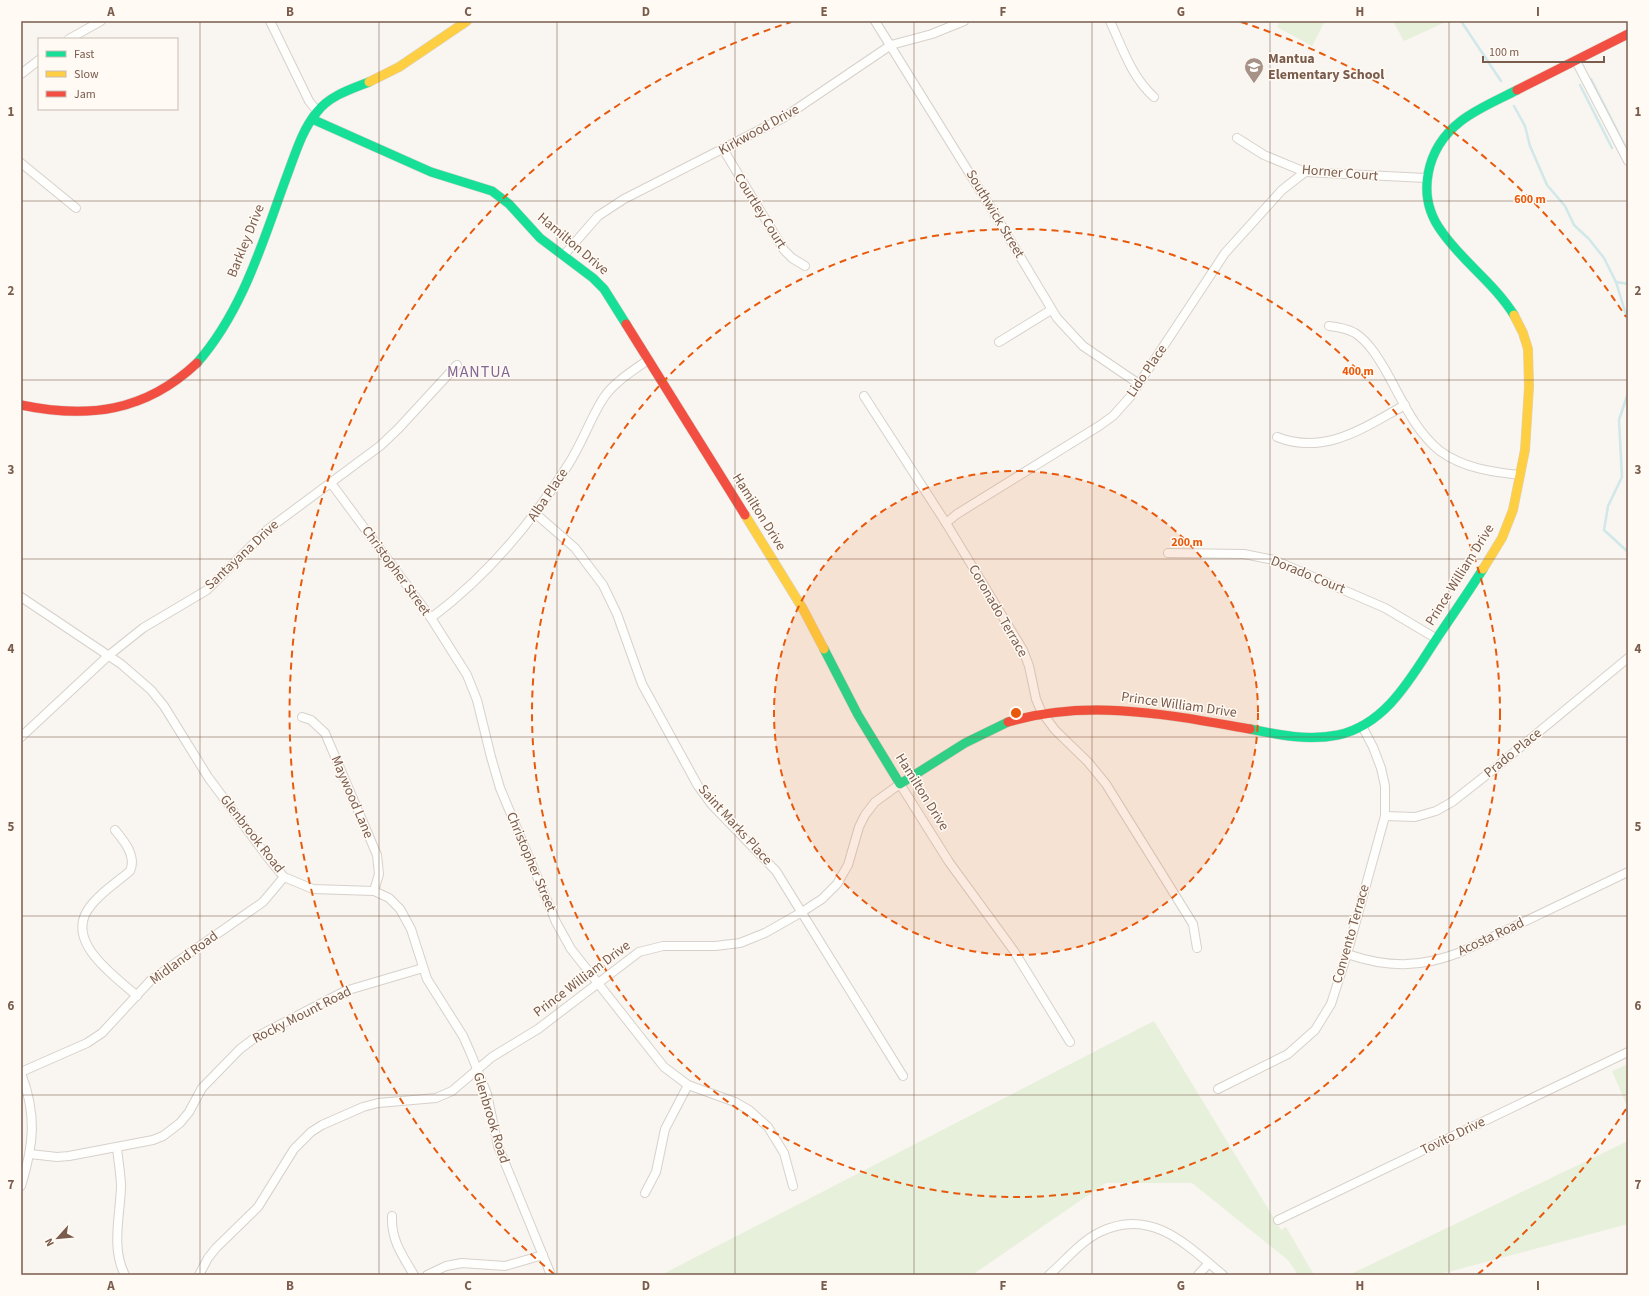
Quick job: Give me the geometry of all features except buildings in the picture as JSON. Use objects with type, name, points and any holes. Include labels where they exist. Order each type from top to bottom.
[{"type":"street","points":[[71,38],[101,21]]},
{"type":"street","points":[[270,21],[309,101],[314,115],[327,102],[402,65],[467,21]]},
{"type":"street","name":"Southwick Street","points":[[875,21],[991,208],[1051,310],[1083,346],[1139,384]]},
{"type":"street","name":"Kirkwood Drive","points":[[564,255],[589,225],[609,208],[802,106],[891,45],[932,34],[964,21]]},
{"type":"street","points":[[1110,21],[1137,78],[1144,88],[1154,97]]},
{"type":"street","name":"Prince William Drive","points":[[199,1275],[208,1258],[216,1248],[258,1207],[294,1149],[311,1132],[322,1125],[363,1107],[378,1103],[431,1099],[443,1096],[452,1091],[477,1069],[504,1049],[538,1029],[630,958],[650,948],[668,946],[715,946],[740,943],[765,934],[822,899],[837,884],[848,865],[859,827],[865,815],[876,802],[900,784],[993,728],[1016,720],[1044,715],[1116,709],[1307,738],[1341,734],[1362,726],[1375,718],[1395,700],[1437,639],[1500,541],[1511,514],[1520,476],[1525,437],[1529,366],[1525,335],[1508,303],[1439,228],[1430,207],[1426,178],[1438,146],[1448,131],[1460,120],[1474,111],[1628,34]]},
{"type":"street","points":[[21,74],[38,61]]},
{"type":"street","points":[[1576,61],[1628,161]]},
{"type":"street","name":"Hamilton Drive","points":[[314,115],[431,172],[492,191],[509,204],[540,238],[564,255],[604,289],[802,608],[858,715],[900,784],[949,862],[1014,951],[1070,1042]]},
{"type":"street","name":"Barkley Drive","points":[[21,405],[70,412],[92,412],[115,408],[138,401],[162,390],[184,375],[196,364],[209,350],[230,316],[314,115]]},
{"type":"street","name":"Horner Court","points":[[1237,138],[1264,155],[1305,172],[1426,178]]},
{"type":"street","name":"Courtley Court","points":[[723,149],[784,250],[792,258],[804,266]]},
{"type":"street","points":[[21,163],[76,208]]},
{"type":"street","name":"Lido Place","points":[[946,523],[957,514],[1099,426],[1126,403],[1225,253],[1282,190],[1305,172]]},
{"type":"street","points":[[999,342],[1051,310]]},
{"type":"street","points":[[1329,326],[1347,329],[1362,339],[1380,361],[1405,405],[1431,442],[1452,459],[1474,467],[1520,476]]},
{"type":"street","name":"Alba Place","points":[[431,618],[458,598],[481,577],[536,514],[569,464],[604,398],[623,378],[648,360]]},
{"type":"street","name":"Santayana Drive","points":[[21,737],[108,656],[143,628],[207,590],[267,530],[331,483],[398,429],[457,365]]},
{"type":"street","name":"Coronado Terrace","points":[[864,396],[946,523],[1023,650],[1029,666],[1036,699],[1044,715],[1055,730],[1088,762],[1106,784],[1193,924],[1197,948]]},
{"type":"street","points":[[1277,437],[1300,444],[1331,441],[1362,429],[1405,405]]},
{"type":"street","name":"Christopher Street","points":[[331,483],[431,618],[459,661],[474,691],[498,781],[556,922],[571,949],[658,1061],[688,1085],[735,1102],[762,1122],[774,1135],[784,1153],[793,1186]]},
{"type":"street","name":"Saint Marks Place","points":[[536,514],[575,548],[603,585],[617,614],[642,684],[660,720],[698,786],[712,805],[776,871],[904,1076]]},
{"type":"street","name":"Dorado Court","points":[[1168,553],[1244,554],[1274,560],[1385,608],[1437,639]]},
{"type":"street","name":"Glenbrook Road","points":[[21,597],[120,664],[159,699],[208,777],[269,860],[284,877],[313,889],[374,891],[389,898],[400,909],[411,929],[423,968],[432,989],[463,1036],[477,1069],[492,1110],[498,1146],[551,1275]]},
{"type":"street","name":"Prado Place","points":[[1385,816],[1415,817],[1436,811],[1452,802],[1628,658]]},
{"type":"street","name":"Maywood Lane","points":[[302,717],[312,720],[325,733],[377,855],[379,874],[374,891]]},
{"type":"street","name":"Convento Terrace","points":[[1218,1089],[1276,1062],[1288,1054],[1308,1038],[1328,1010],[1347,954],[1385,816],[1384,786],[1381,768],[1374,747],[1362,726]]},
{"type":"street","points":[[115,830],[124,841],[132,855],[132,866],[130,871],[87,911],[83,926],[83,936],[90,952],[137,996]]},
{"type":"street","name":"Acosta Road","points":[[1347,954],[1390,964],[1407,965],[1434,961],[1461,952],[1628,872]]},
{"type":"street","name":"Midland Road","points":[[21,1072],[95,1038],[107,1029],[137,996],[164,970],[263,902],[284,877]]},
{"type":"street","name":"Rocky Mount Road","points":[[30,1154],[57,1157],[153,1140],[173,1130],[189,1112],[202,1088],[240,1049],[256,1037],[345,991],[423,968]]},
{"type":"street","name":"Tovito Drive","points":[[1278,1220],[1628,1052]]},
{"type":"street","points":[[21,1072],[32,1113],[33,1130],[30,1154],[21,1186]]},
{"type":"street","points":[[645,1193],[656,1172],[665,1129],[688,1085]]},
{"type":"street","points":[[117,1147],[121,1186],[117,1252],[120,1266],[125,1275]]},
{"type":"street","points":[[392,1216],[391,1230],[394,1240],[414,1275]]},
{"type":"street","points":[[1049,1275],[1089,1239],[1100,1232],[1122,1224],[1146,1224],[1176,1237],[1223,1275]]},
{"type":"street","points":[[427,1275],[446,1266],[462,1263],[505,1266],[543,1256]]},
{"type":"street","points":[[1198,1275],[1209,1263]]},
{"type":"green space","points":[[1280,21],[1325,21],[1312,46],[1277,27]]},
{"type":"green space","points":[[1393,21],[1448,21],[1404,41]]},
{"type":"green space","points":[[1154,1021],[1281,1230],[1286,1227],[1314,1275],[1298,1275],[1288,1260],[1192,1183],[1106,1183],[972,1275],[661,1275]]},
{"type":"green space","points":[[1628,1064],[1628,1108],[1612,1071]]},
{"type":"green space","points":[[1628,1141],[1628,1224],[1437,1275],[1349,1275]]},
{"type":"waterway","points":[[1461,21],[1501,81]]},
{"type":"waterway","points":[[1591,79],[1628,152]]},
{"type":"waterway","points":[[1580,85],[1612,148]]},
{"type":"waterway","points":[[1514,106],[1525,126],[1530,146],[1547,185],[1565,206],[1574,225],[1589,239],[1604,258],[1616,282],[1628,321]]},
{"type":"waterway","points":[[1616,282],[1628,284]]},
{"type":"waterway","points":[[1628,393],[1619,420],[1622,477],[1608,506],[1604,530],[1628,552]]},
{"type":"traffic: fast","points":[[197,363],[213,343],[239,300],[259,253],[298,145],[311,119],[322,106],[334,97],[369,82]]},
{"type":"traffic: fast","points":[[1514,315],[1506,303],[1459,253],[1442,232],[1434,218],[1429,203],[1427,188],[1428,173],[1432,158],[1439,145],[1449,132],[1474,112],[1517,90]]},
{"type":"traffic: fast","points":[[312,119],[431,172],[492,191],[509,204],[540,238],[593,278],[604,289],[626,324]]},
{"type":"traffic: fast","points":[[1250,729],[1294,736],[1327,737],[1356,729],[1371,720],[1398,696],[1483,569]]},
{"type":"traffic: fast","points":[[824,649],[858,715],[900,784],[965,743],[1008,722]]},
{"type":"traffic: slow","points":[[369,82],[399,67],[467,21]]},
{"type":"traffic: slow","points":[[1483,569],[1502,538],[1513,510],[1525,450],[1529,387],[1528,349],[1523,333],[1514,315]]},
{"type":"traffic: slow","points":[[745,515],[803,609],[824,649]]},
{"type":"traffic: jam","points":[[1517,90],[1628,34]]},
{"type":"traffic: jam","points":[[626,324],[745,515]]},
{"type":"traffic: jam","points":[[21,405],[69,411],[92,411],[115,408],[136,402],[157,392],[177,379],[197,363]]},
{"type":"traffic: jam","points":[[1008,722],[1038,715],[1069,711],[1099,710],[1159,714],[1250,729]]},
{"type":"place","name":"Mantua Elementary School","points":[[1254,84]]},
{"type":"district","name":"MANTUA","points":[[479,372]]}]
